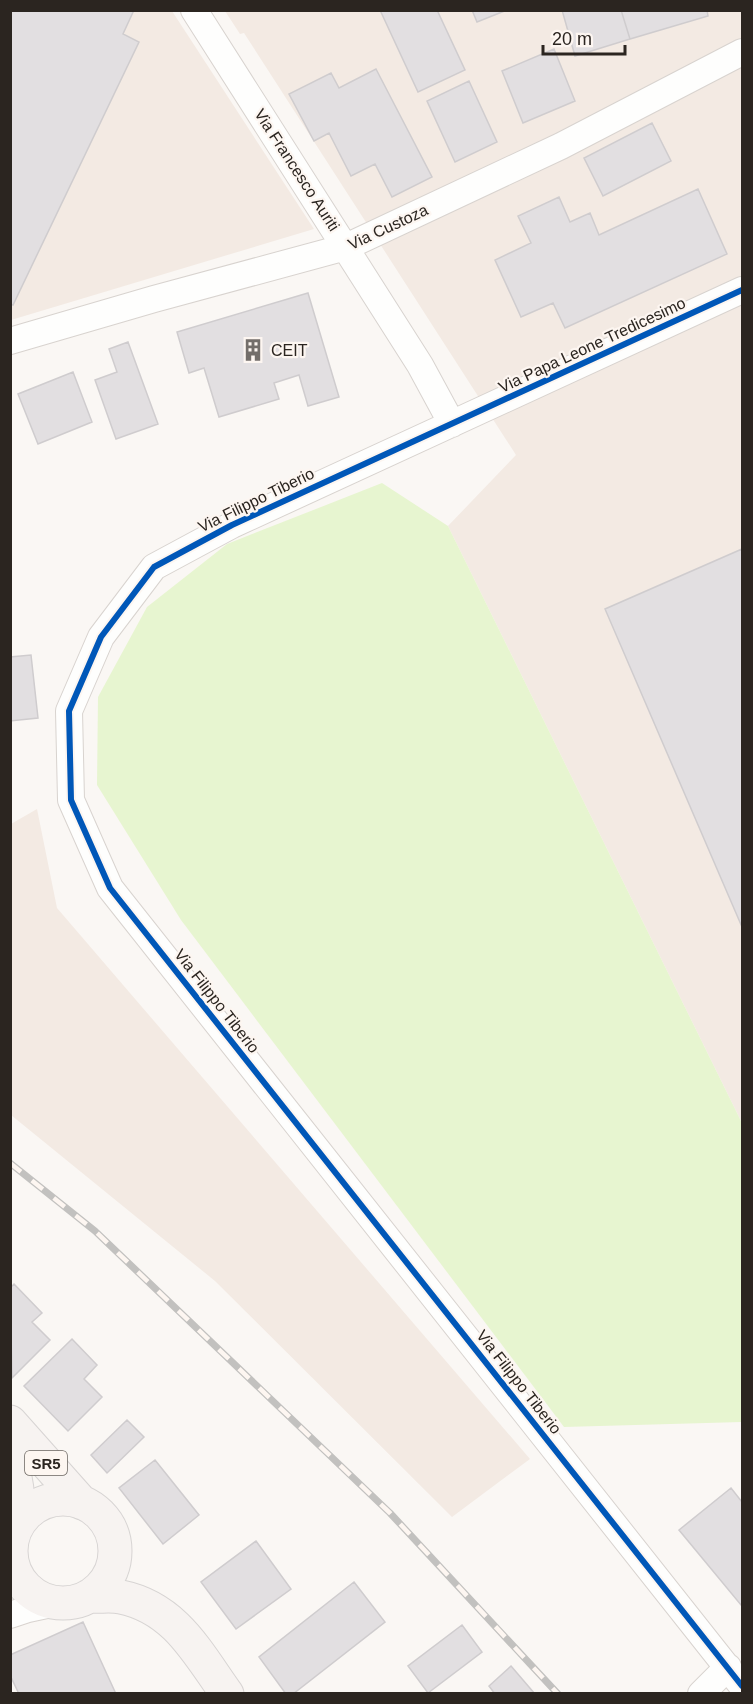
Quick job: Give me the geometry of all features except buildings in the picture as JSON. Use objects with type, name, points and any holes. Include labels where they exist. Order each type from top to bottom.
[{"type":"main road","name":"SR5","points":[[10,1422],[82,1503]]},
{"type":"main road","name":"SR5","points":[[10,1456],[16,1474],[19,1499],[19,1523],[12,1541],[11,1561],[17,1576],[27,1589],[40,1598],[56,1603],[73,1603],[89,1596],[119,1597],[147,1604],[178,1627],[227,1694]]},
{"type":"main road","name":"SR5","points":[[19,1523],[34,1508],[54,1500],[68,1499],[93,1508],[109,1527],[129,1565],[168,1618]]},
{"type":"main road","points":[[89,1596],[100,1588],[108,1577],[115,1551],[113,1538]]},
{"type":"street","name":"Via Francesco Auriti","points":[[194,10],[420,365],[452,424]]},
{"type":"street","name":"Via Custoza","points":[[10,341],[346,247],[561,146],[742,52]]},
{"type":"street","name":"Via Papa Leone Tredicesimo","points":[[452,424],[742,290]]},
{"type":"street","name":"Via Filippo Tiberio","points":[[452,424],[232,525],[154,567],[101,637],[69,711],[72,800],[110,888],[735,1676]]},
{"type":"street","points":[[10,1615],[56,1603]]},
{"type":"street","points":[[701,1694],[735,1676]]},
{"type":"shaded area","points":[[11,11],[172,11],[314,229],[11,320]]},
{"type":"shaded area","points":[[225,11],[742,11],[742,1123],[448,526],[516,455],[244,33],[240,34]]},
{"type":"shaded area","points":[[37,809],[57,908],[530,1459],[452,1517],[215,1281],[11,1115],[11,824]]},
{"type":"green space","points":[[382,483],[448,526],[742,1123],[742,1422],[564,1427],[181,920],[97,785],[98,697],[147,607],[227,544]]},
{"type":"railway","points":[[10,1163],[95,1231],[390,1513],[558,1694]]},
{"type":"cycle path","points":[[742,290],[232,525],[154,567],[101,637],[69,711],[71,800],[110,888],[742,1686]]},
{"type":"place","name":"CEIT","points":[[253,350]]}]
